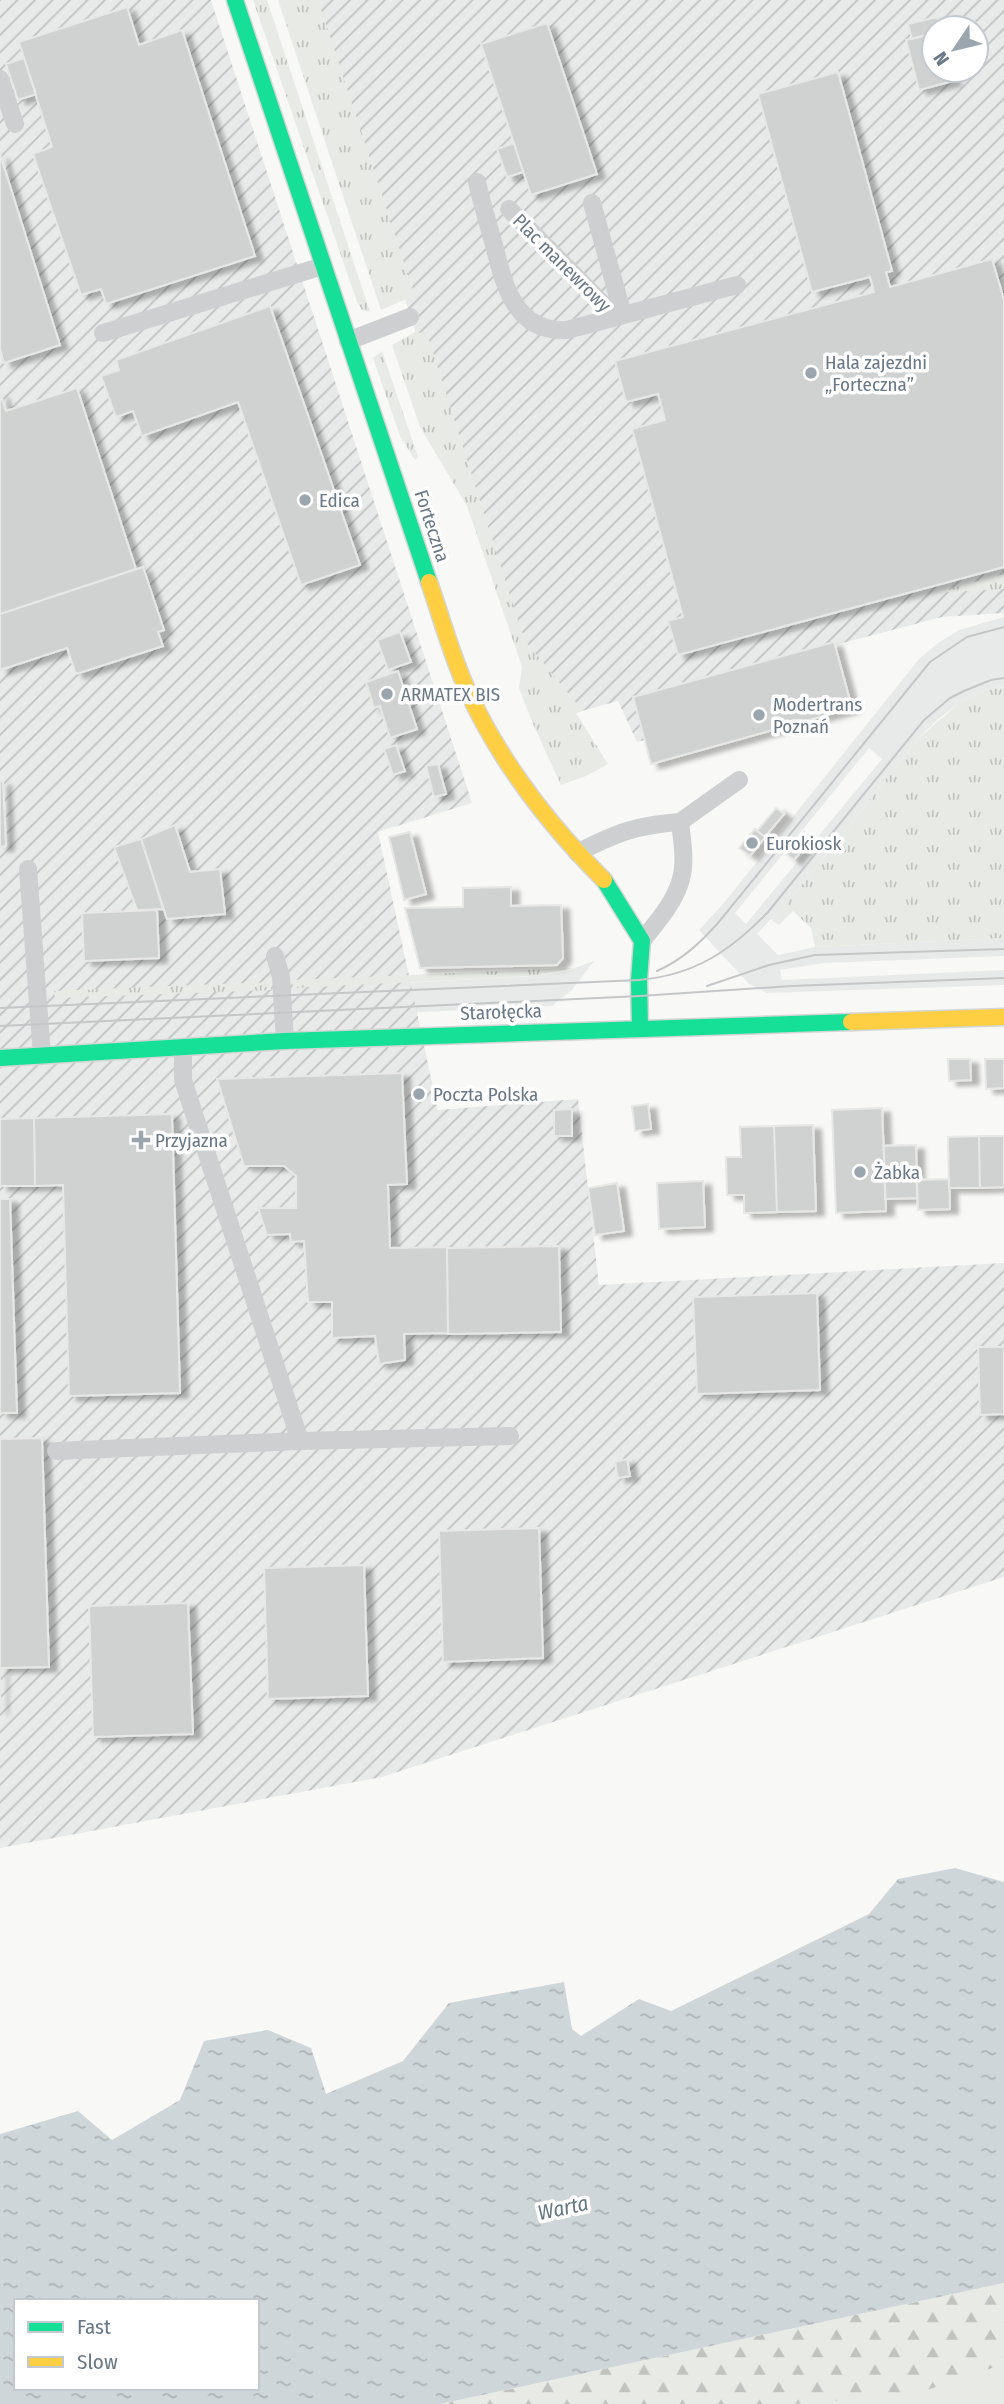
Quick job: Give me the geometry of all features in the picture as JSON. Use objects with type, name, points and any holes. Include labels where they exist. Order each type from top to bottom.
[{"type":"street","name":"Forteczna","points":[[235,0],[468,692],[502,756],[529,795],[577,853],[606,882],[642,941]]},
{"type":"street","points":[[640,1029],[639,980],[642,941]]},
{"type":"street","name":"Starołęcka","points":[[0,1058],[285,1041],[1004,1017]]},
{"type":"lane","points":[[0,79],[15,124]]},
{"type":"lane","name":"Plac manewrowy","points":[[477,182],[505,287],[519,309],[531,320],[554,331],[567,330],[737,285]]},
{"type":"lane","name":"Plac manewrowy","points":[[593,203],[619,316]]},
{"type":"lane","name":"Plac manewrowy","points":[[509,209],[619,316]]},
{"type":"lane","points":[[103,333],[323,266]]},
{"type":"lane","points":[[348,341],[410,317]]},
{"type":"lane","points":[[577,853],[646,824],[680,822],[740,780]]},
{"type":"lane","points":[[642,941],[665,912],[681,879],[683,849],[680,822]]},
{"type":"lane","points":[[27,869],[42,1056]]},
{"type":"lane","points":[[275,956],[281,977],[285,1041]]},
{"type":"lane","points":[[183,1047],[183,1080],[300,1440]]},
{"type":"lane","points":[[56,1451],[300,1440],[510,1436]]},
{"type":"shaded area","points":[[0,0],[211,0],[472,803],[378,832],[438,1110],[578,1099],[599,1285],[1004,1263],[1004,1577],[382,1777],[0,1848]]},
{"type":"shaded area","points":[[307,0],[1004,0],[1004,613],[942,617],[835,645],[834,642],[633,697],[645,740],[637,742],[618,701],[543,722]]},
{"type":"shaded area","points":[[1004,617],[1004,687],[984,691],[959,703],[918,739],[773,921],[771,919],[757,934],[778,955],[815,947],[1004,938],[1004,956],[824,963],[780,970],[782,980],[1004,970],[1004,985],[767,993],[749,984],[699,930],[723,904],[919,659],[959,630]],"holes":[[[869,748],[882,759],[746,924],[735,913]]]},
{"type":"shaded area","points":[[594,961],[572,990],[552,1006],[273,1019],[271,990],[534,976],[564,972]]},
{"type":"green space","points":[[253,0],[267,0],[370,312],[362,310],[357,302]]},
{"type":"green space","points":[[278,0],[318,0],[413,290],[411,297],[381,310]]},
{"type":"green space","points":[[415,332],[424,333],[429,340],[527,643],[583,711],[576,713],[608,764],[561,785],[519,688],[522,667],[467,506],[420,427],[392,345]]},
{"type":"green space","points":[[382,351],[418,457],[415,460],[400,436],[373,358]]},
{"type":"green space","points":[[1004,574],[1004,589],[935,593]]},
{"type":"green space","points":[[1004,687],[1004,938],[815,947],[811,928],[793,911],[779,925],[773,921],[918,739],[959,703],[984,691]]},
{"type":"green space","points":[[575,968],[534,976],[293,988],[292,980]]},
{"type":"green space","points":[[271,982],[271,990],[55,998],[54,991]]},
{"type":"green space","points":[[1004,2283],[1004,2404],[440,2404]]},
{"type":"green space","points":[[1004,2364],[1004,2404],[794,2404],[912,2395]]},
{"type":"water","name":"Warta","points":[[955,1868],[1004,1882],[1004,2283],[440,2404],[0,2404],[0,2134],[78,2111],[112,2140],[180,2100],[204,2041],[268,2030],[311,2048],[326,2094],[403,2061],[449,2003],[564,1982],[572,2029],[581,2036],[639,1999],[671,2011],[869,1914],[898,1879]]},
{"type":"building","points":[[127,7],[139,45],[182,30],[255,256],[106,304],[101,289],[81,295],[33,154],[52,147],[19,42]]},
{"type":"building","points":[[920,21],[920,37],[912,39],[908,24]]},
{"type":"building","points":[[547,23],[597,174],[531,195],[481,44]]},
{"type":"building","points":[[920,36],[920,84],[942,84],[919,90],[906,40]]},
{"type":"building","points":[[24,58],[36,94],[18,100],[6,64]]},
{"type":"building","name":"Hala zajezdni „Forteczna”","points":[[838,72],[892,271],[886,272],[890,287],[992,259],[1004,300],[1004,567],[678,655],[668,621],[683,617],[632,429],[665,420],[658,394],[626,402],[615,361],[874,292],[870,277],[812,292],[758,94]]},
{"type":"building","points":[[514,143],[523,172],[507,177],[497,149]]},
{"type":"building","points":[[0,154],[60,345],[4,363],[0,349]]},
{"type":"building","name":"Edica","points":[[270,306],[360,565],[301,585],[238,402],[142,436],[133,411],[116,417],[101,376],[119,370],[116,360]]},
{"type":"building","points":[[77,388],[136,569],[0,614],[0,393],[6,411]]},
{"type":"building","points":[[143,567],[164,630],[158,632],[163,646],[76,674],[67,648],[0,670],[0,614]]},
{"type":"building","points":[[400,632],[411,662],[388,670],[377,640]]},
{"type":"building","points":[[834,642],[852,708],[651,764],[633,697]]},
{"type":"building","name":"ARMATEX BIS","points":[[398,671],[417,729],[390,738],[380,706],[374,708],[366,682]]},
{"type":"building","points":[[396,745],[405,771],[393,775],[384,749]]},
{"type":"building","points":[[438,764],[446,794],[434,797],[426,766]]},
{"type":"building","points":[[3,781],[6,846],[0,847],[0,782]]},
{"type":"building","points":[[776,808],[784,814],[765,837],[757,831]]},
{"type":"building","points":[[175,825],[190,872],[220,869],[225,914],[167,919],[141,839]]},
{"type":"building","name":"Eurokiosk","points":[[755,829],[765,837],[750,856],[739,848]]},
{"type":"building","points":[[410,832],[426,894],[404,900],[389,837]]},
{"type":"building","points":[[804,832],[811,839],[794,860],[786,854]]},
{"type":"building","points":[[141,839],[163,909],[137,910],[114,847]]},
{"type":"building","points":[[511,887],[511,906],[561,905],[563,958],[557,965],[420,968],[405,908],[463,907],[463,888]]},
{"type":"building","points":[[157,910],[159,958],[84,961],[82,913]]},
{"type":"building","points":[[948,1059],[970,1059],[971,1080],[949,1081]]},
{"type":"building","points":[[985,1059],[1004,1059],[1004,1088],[986,1089]]},
{"type":"building","points":[[402,1073],[407,1184],[388,1185],[390,1248],[447,1247],[448,1333],[404,1334],[405,1360],[379,1364],[375,1336],[332,1338],[332,1302],[308,1302],[304,1241],[291,1242],[290,1234],[267,1235],[258,1208],[296,1208],[296,1176],[284,1166],[244,1166],[217,1079]]},
{"type":"building","points":[[648,1104],[651,1129],[635,1131],[632,1106]]},
{"type":"building","name":"Żabka","points":[[882,1108],[886,1211],[836,1213],[832,1110]]},
{"type":"building","points":[[572,1109],[572,1136],[554,1136],[554,1110]]},
{"type":"building","points":[[172,1114],[180,1393],[69,1396],[63,1185],[35,1186],[34,1118]]},
{"type":"building","points":[[34,1118],[35,1186],[0,1186],[0,1119]]},
{"type":"building","points":[[813,1125],[816,1211],[777,1212],[774,1126]]},
{"type":"building","points":[[774,1126],[777,1212],[744,1213],[744,1195],[727,1195],[726,1157],[741,1157],[740,1127]]},
{"type":"building","points":[[979,1136],[1004,1136],[1004,1187],[980,1188]]},
{"type":"building","points":[[979,1136],[980,1188],[949,1188],[948,1137]]},
{"type":"building","points":[[916,1145],[917,1198],[885,1199],[884,1146]]},
{"type":"building","points":[[949,1179],[950,1209],[918,1210],[917,1180]]},
{"type":"building","points":[[703,1181],[705,1227],[659,1229],[657,1183]]},
{"type":"building","points":[[617,1183],[624,1231],[595,1235],[588,1188]]},
{"type":"building","points":[[0,1199],[10,1199],[17,1413],[0,1413]]},
{"type":"building","points":[[559,1246],[561,1332],[448,1334],[447,1248]]},
{"type":"building","points":[[817,1293],[820,1390],[697,1394],[693,1297]]},
{"type":"building","points":[[978,1347],[1004,1347],[1004,1414],[980,1415]]},
{"type":"building","points":[[42,1438],[49,1667],[0,1668],[0,1439]]},
{"type":"building","points":[[627,1459],[630,1476],[618,1478],[615,1462]]},
{"type":"building","points":[[539,1528],[543,1658],[443,1662],[439,1531]]},
{"type":"building","points":[[364,1565],[368,1696],[268,1699],[264,1568]]},
{"type":"building","points":[[188,1603],[193,1734],[93,1737],[89,1606]]},
{"type":"tram line","points":[[657,971],[675,962],[718,923],[930,662],[967,637],[1004,627]]},
{"type":"tram line","points":[[0,1008],[639,980],[677,973],[694,967],[725,949],[768,912],[924,720],[950,698],[991,680],[1004,678]]},
{"type":"tram line","points":[[707,986],[769,965],[815,955],[1004,949]]},
{"type":"tram line","points":[[0,1026],[640,996],[792,986],[1004,978]]},
{"type":"traffic: fast","points":[[235,0],[429,582]]},
{"type":"traffic: fast","points":[[604,880],[642,941],[639,980],[640,1029]]},
{"type":"traffic: fast","points":[[0,1058],[285,1041],[851,1022]]},
{"type":"traffic: slow","points":[[429,582],[463,680],[496,745],[528,793],[564,838],[604,880]]},
{"type":"traffic: slow","points":[[851,1022],[1004,1017]]},
{"type":"place","name":"Hala zajezdni „Forteczna”","points":[[811,373]]},
{"type":"place","name":"Edica","points":[[305,500]]},
{"type":"place","name":"ARMATEX BIS","points":[[387,694]]},
{"type":"place","name":"Modertrans Poznań","points":[[759,715]]},
{"type":"place","name":"Eurokiosk","points":[[752,843]]},
{"type":"place","name":"Poczta Polska","points":[[419,1094]]},
{"type":"place","name":"Przyjazna","points":[[141,1140]]},
{"type":"place","name":"Żabka","points":[[860,1172]]}]
